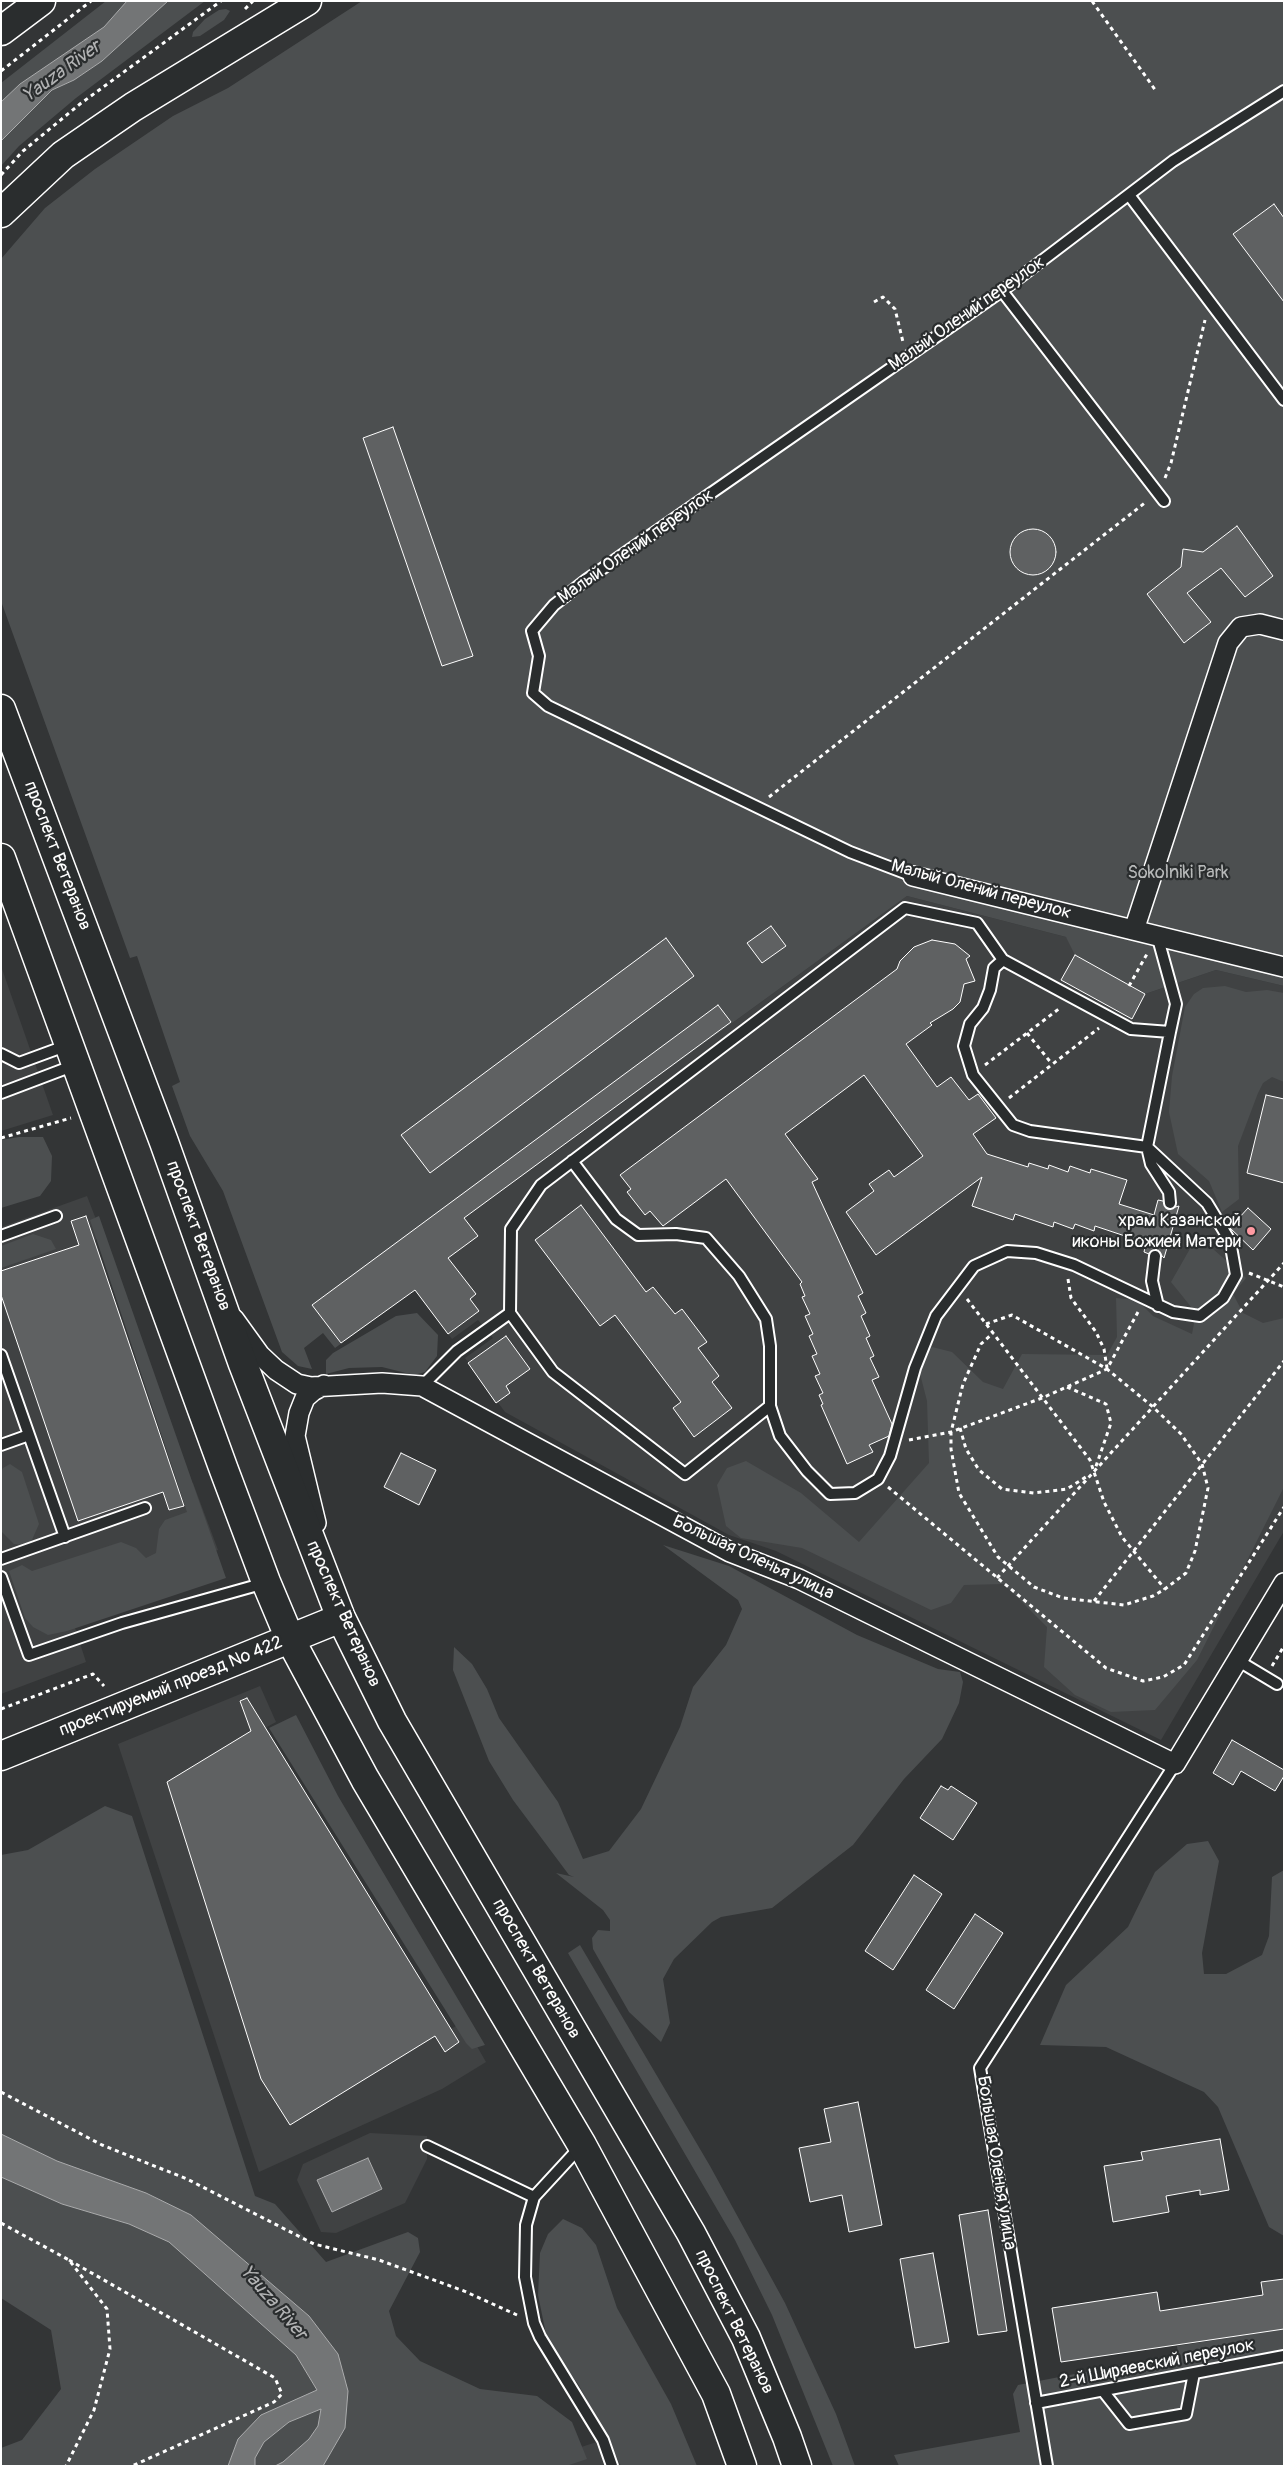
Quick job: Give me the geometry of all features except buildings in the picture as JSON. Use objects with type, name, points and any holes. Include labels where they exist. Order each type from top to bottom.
[{"type":"main road","points":[[1,31],[41,1]]},
{"type":"main road","points":[[1,213],[63,155],[133,107],[307,1]]},
{"type":"main road","name":"проспект Ветеранов","points":[[1,710],[54,846],[222,1302],[243,1364],[338,1610],[392,1721],[691,2233],[746,2338],[797,2466]]},
{"type":"main road","points":[[1,858],[266,1582],[290,1639],[365,1779],[582,2145],[716,2394],[742,2466]]},
{"type":"main road","name":"проектируемый проезд № 422","points":[[1,1756],[290,1639],[338,1610]]},
{"type":"street","points":[[1134,930],[1228,643],[1241,627],[1260,624],[1284,630]]},
{"type":"street","name":"Малый Олений переулок","points":[[913,876],[1284,967]]},
{"type":"street","name":"Большая Оленья улица","points":[[222,1302],[260,1355],[276,1370],[297,1384],[311,1387],[382,1382],[422,1386],[730,1552],[799,1579],[1175,1764],[1284,1583]]},
{"type":"street","points":[[325,1385],[313,1390],[305,1398],[299,1413],[295,1436],[338,1610]]},
{"type":"lane","name":"Малый Олений переулок","points":[[913,876],[850,852],[548,706],[532,693],[539,656],[532,631],[554,605],[586,580],[1002,291],[1173,161],[1284,91]]},
{"type":"lane","points":[[1129,195],[1284,400]]},
{"type":"lane","points":[[1002,291],[1161,496]]},
{"type":"lane","points":[[770,1406],[685,1474],[553,1372],[510,1313],[511,1230],[541,1185],[905,908],[977,924],[1003,960],[1131,1029],[1170,1032]]},
{"type":"lane","points":[[1156,935],[1176,1004],[1147,1147],[1151,1164],[1169,1192],[1170,1203]]},
{"type":"lane","points":[[572,1161],[616,1219],[638,1235],[676,1234],[706,1238],[740,1276],[766,1319],[770,1346],[770,1406],[780,1436],[807,1471],[830,1494],[856,1493],[878,1479],[890,1456],[915,1368],[936,1316],[974,1266],[1007,1251],[1036,1253],[1074,1264],[1172,1312],[1200,1316],[1223,1298],[1236,1275],[1230,1241],[1207,1203],[1147,1147],[1030,1131],[1013,1125],[973,1075],[964,1046],[970,1024],[983,1008],[987,999],[994,968],[1003,960]]},
{"type":"lane","points":[[1,1054],[20,1063],[72,1055]]},
{"type":"lane","points":[[1,1093],[72,1055]]},
{"type":"lane","points":[[1,1236],[56,1216]]},
{"type":"lane","points":[[1154,1256],[1152,1281],[1158,1306]]},
{"type":"lane","points":[[422,1386],[456,1351],[510,1313]]},
{"type":"lane","points":[[1,1355],[65,1537]]},
{"type":"lane","points":[[1,1444],[29,1435]]},
{"type":"lane","points":[[1,1559],[145,1508]]},
{"type":"lane","points":[[1,1577],[29,1655],[122,1623],[266,1582]]},
{"type":"lane","points":[[1237,1660],[1277,1684]]},
{"type":"lane","name":"Большая Оленья улица","points":[[1047,2466],[980,2068],[1175,1764]]},
{"type":"lane","points":[[582,2145],[534,2197],[526,2225],[525,2277],[534,2323],[603,2440],[611,2465]]},
{"type":"lane","points":[[427,2146],[534,2197]]},
{"type":"lane","name":"2-й Ширяевский переулок","points":[[1036,2403],[1284,2356]]},
{"type":"lane","points":[[1103,2390],[1129,2424],[1186,2414],[1194,2373]]},
{"type":"path","points":[[1,71],[91,1]]},
{"type":"path","points":[[1,175],[23,151],[80,104],[221,1]]},
{"type":"path","points":[[1092,1],[1156,91]]},
{"type":"path","points":[[874,302],[883,297],[895,309],[901,340]]},
{"type":"path","points":[[757,807],[1161,496],[1171,463],[1209,302]]},
{"type":"path","points":[[973,1075],[1072,998]]},
{"type":"path","points":[[998,1106],[1111,1019]]},
{"type":"path","points":[[1027,1033],[1052,1064]]},
{"type":"path","points":[[1,1138],[74,1117]]},
{"type":"path","points":[[1074,1264],[1068,1280],[1071,1298],[1096,1332],[1104,1349],[1107,1369]]},
{"type":"path","points":[[997,1578],[1284,1264]]},
{"type":"path","points":[[1235,1267],[1284,1287]]},
{"type":"path","points":[[957,1286],[1090,1460],[1104,1502],[1122,1537],[1165,1589]]},
{"type":"path","points":[[893,1443],[951,1432],[1042,1398],[1107,1369],[1145,1300]]},
{"type":"path","points":[[986,1324],[1012,1315],[1107,1369],[1154,1406],[1181,1434],[1202,1464],[1208,1488],[1194,1551],[1186,1573],[1165,1589],[1153,1596],[1124,1605],[1062,1598],[1034,1587],[998,1557],[959,1493],[951,1449],[951,1432],[963,1384],[981,1344],[993,1333]]},
{"type":"path","points":[[1094,1601],[1284,1361]]},
{"type":"path","points":[[960,1428],[966,1449],[979,1470],[1002,1489],[1034,1494],[1067,1488],[1094,1472],[1111,1423],[1106,1404],[1067,1387]]},
{"type":"path","points":[[878,1479],[1106,1668],[1143,1681],[1163,1677],[1184,1665],[1284,1507]]},
{"type":"path","points":[[1265,1677],[1284,1646]]},
{"type":"path","points":[[1,1709],[93,1674],[104,1686]]},
{"type":"path","points":[[1,2092],[102,2145],[187,2179],[314,2244],[379,2260],[464,2291],[534,2323]]},
{"type":"path","points":[[1,2223],[275,2378],[282,2394],[274,2402],[132,2466]]},
{"type":"path","points":[[66,2466],[94,2410],[110,2349],[107,2309],[69,2260]]},
{"type":"shaded area","points":[[907,896],[1066,937],[1145,994],[1216,970],[1284,986],[1284,1531],[1161,1740],[776,1551],[729,1535],[505,1412],[465,1358],[493,1338],[478,1320],[452,1339],[411,1285],[478,1236],[464,1218]]},
{"type":"shaded area","points":[[1,966],[53,1115],[1,1131]]},
{"type":"shaded area","points":[[87,1196],[102,1235],[94,1241],[177,1487],[193,1483],[218,1550],[66,1600],[86,1662],[1,1694],[1,1227]]},
{"type":"shaded area","points":[[260,1686],[276,1722],[265,1728],[451,2029],[463,2022],[486,2062],[442,2089],[259,2172],[118,1744]]},
{"type":"shaded area","points":[[370,2133],[427,2136],[427,2159],[405,2203],[336,2233],[321,2232],[297,2180],[303,2164]]},
{"type":"shaded area","points":[[603,2440],[663,2466],[522,2466]]},
{"type":"green space","points":[[106,1],[127,1],[104,27],[20,84],[1,102],[1,83]]},
{"type":"green space","points":[[168,1],[205,1],[76,98],[19,146],[1,166],[1,141],[20,120],[52,90],[74,80],[102,61]]},
{"type":"green space","name":"Sokolniki Park","points":[[362,1],[1284,1],[1284,986],[1216,970],[1145,994],[1075,955],[1066,937],[907,896],[464,1218],[478,1236],[398,1296],[401,1300],[335,1348],[323,1333],[304,1348],[312,1369],[298,1366],[282,1352],[223,1191],[190,1136],[172,1086],[180,1082],[137,956],[130,958],[1,601],[1,259],[45,208],[95,169],[173,116],[228,88]]},
{"type":"green space","points":[[226,9],[230,11],[224,20],[200,36],[192,37],[193,32],[205,19],[219,10]]},
{"type":"green space","points":[[1225,986],[1246,992],[1267,990],[1284,993],[1284,1082],[1272,1077],[1263,1083],[1258,1093],[1238,1146],[1239,1199],[1222,1212],[1209,1181],[1178,1154],[1169,1112],[1172,1076],[1185,1007],[1194,994],[1203,988]]},
{"type":"green space","points":[[19,1137],[43,1137],[52,1156],[51,1181],[40,1196],[1,1208],[1,1140]]},
{"type":"green space","points":[[99,1216],[226,1578],[67,1631],[48,1635],[33,1627],[25,1618],[9,1571],[22,1565],[32,1571],[121,1542],[136,1548],[146,1558],[156,1553],[159,1529],[165,1520],[187,1512],[90,1220]]},
{"type":"green space","points":[[33,1234],[51,1240],[56,1249],[1,1268],[1,1246]]},
{"type":"green space","points":[[1191,1247],[1213,1249],[1246,1278],[1233,1294],[1243,1313],[1263,1323],[1284,1318],[1284,1487],[1197,1660],[1155,1710],[1111,1712],[1075,1695],[1044,1667],[1047,1627],[1004,1584],[964,1585],[951,1603],[931,1610],[802,1548],[741,1538],[726,1526],[717,1485],[727,1468],[746,1461],[801,1493],[859,1542],[929,1463],[927,1401],[917,1362],[932,1347],[952,1352],[983,1382],[1003,1389],[1022,1354],[1107,1355],[1117,1337],[1116,1298],[1137,1300],[1153,1316],[1192,1334],[1196,1313],[1171,1282]]},
{"type":"green space","points":[[417,1313],[438,1335],[437,1356],[425,1372],[414,1375],[382,1367],[349,1368],[326,1374],[326,1360],[333,1353],[396,1316]]},
{"type":"green space","points":[[10,1464],[22,1472],[39,1524],[31,1542],[24,1545],[14,1544],[1,1531],[1,1472],[3,1468]]},
{"type":"green space","points":[[663,1545],[729,1566],[857,1635],[938,1669],[960,1672],[963,1682],[959,1703],[942,1739],[904,1779],[853,1845],[772,1908],[721,1917],[712,1922],[674,1959],[663,1979],[670,2023],[661,2042],[629,2012],[593,1949],[592,1938],[598,1930],[610,1931],[610,1920],[603,1910],[556,1873],[574,1877],[569,1875],[513,1800],[489,1761],[453,1670],[454,1647],[472,1664],[487,1689],[499,1718],[558,1802],[583,1859],[609,1851],[641,1809],[680,1727],[693,1687],[726,1645],[742,1609],[738,1600]]},
{"type":"green space","points":[[296,1715],[338,1796],[485,2045],[472,2049],[466,2043],[269,1728]]},
{"type":"green space","points":[[105,1806],[132,1816],[255,2196],[275,2204],[326,2262],[408,2232],[418,2238],[420,2252],[389,2311],[396,2336],[420,2361],[480,2389],[537,2396],[572,2422],[587,2459],[566,2466],[323,2466],[345,2428],[309,2316],[191,2215],[146,2193],[57,2161],[1,2134],[1,1855],[28,1850]]},
{"type":"green space","points":[[1208,1841],[1219,1861],[1202,1953],[1204,1974],[1226,1974],[1262,1955],[1269,1936],[1272,1877],[1284,1870],[1284,2236],[1269,2227],[1218,2107],[1204,2092],[1106,2047],[1040,2045],[1066,1985],[1128,1927],[1155,1872],[1187,1844]]},
{"type":"green space","points":[[580,1945],[710,2166],[785,2303],[836,2414],[855,2466],[833,2466],[772,2315],[735,2240],[568,1953]]},
{"type":"green space","points":[[1,2177],[62,2204],[129,2224],[169,2242],[296,2355],[317,2390],[291,2403],[238,2439],[228,2466],[1,2466],[1,2448],[22,2440],[61,2389],[51,2330],[1,2298]]},
{"type":"green space","points":[[563,2219],[582,2228],[596,2245],[617,2308],[671,2404],[697,2466],[621,2466],[612,2448],[603,2440],[598,2420],[578,2384],[554,2353],[546,2334],[538,2295],[540,2253],[548,2234]]},
{"type":"green space","points":[[1284,2329],[1284,2466],[899,2466],[894,2455],[1020,2432],[1013,2394],[1018,2385],[1178,2354],[1177,2346]]},
{"type":"green space","points":[[322,2409],[318,2426],[309,2439],[283,2462],[275,2466],[255,2466],[255,2458],[264,2442],[289,2422]]},
{"type":"water","name":"Yauza River","points":[[127,1],[168,1],[102,61],[74,80],[52,90],[1,141],[1,102],[20,84],[104,27]]},
{"type":"water","name":"Yauza River","points":[[1,2134],[57,2161],[146,2193],[191,2215],[309,2316],[338,2354],[348,2391],[345,2428],[323,2466],[275,2466],[283,2462],[309,2439],[318,2426],[321,2409],[289,2422],[264,2442],[255,2458],[255,2466],[228,2466],[238,2439],[261,2415],[317,2390],[296,2355],[169,2242],[129,2224],[62,2204],[1,2177]]},
{"type":"water","points":[[368,2158],[382,2189],[332,2212],[317,2180]]},
{"type":"place","name":"храм Казанской иконы Божией Матери","points":[[1251,1231]]}]
